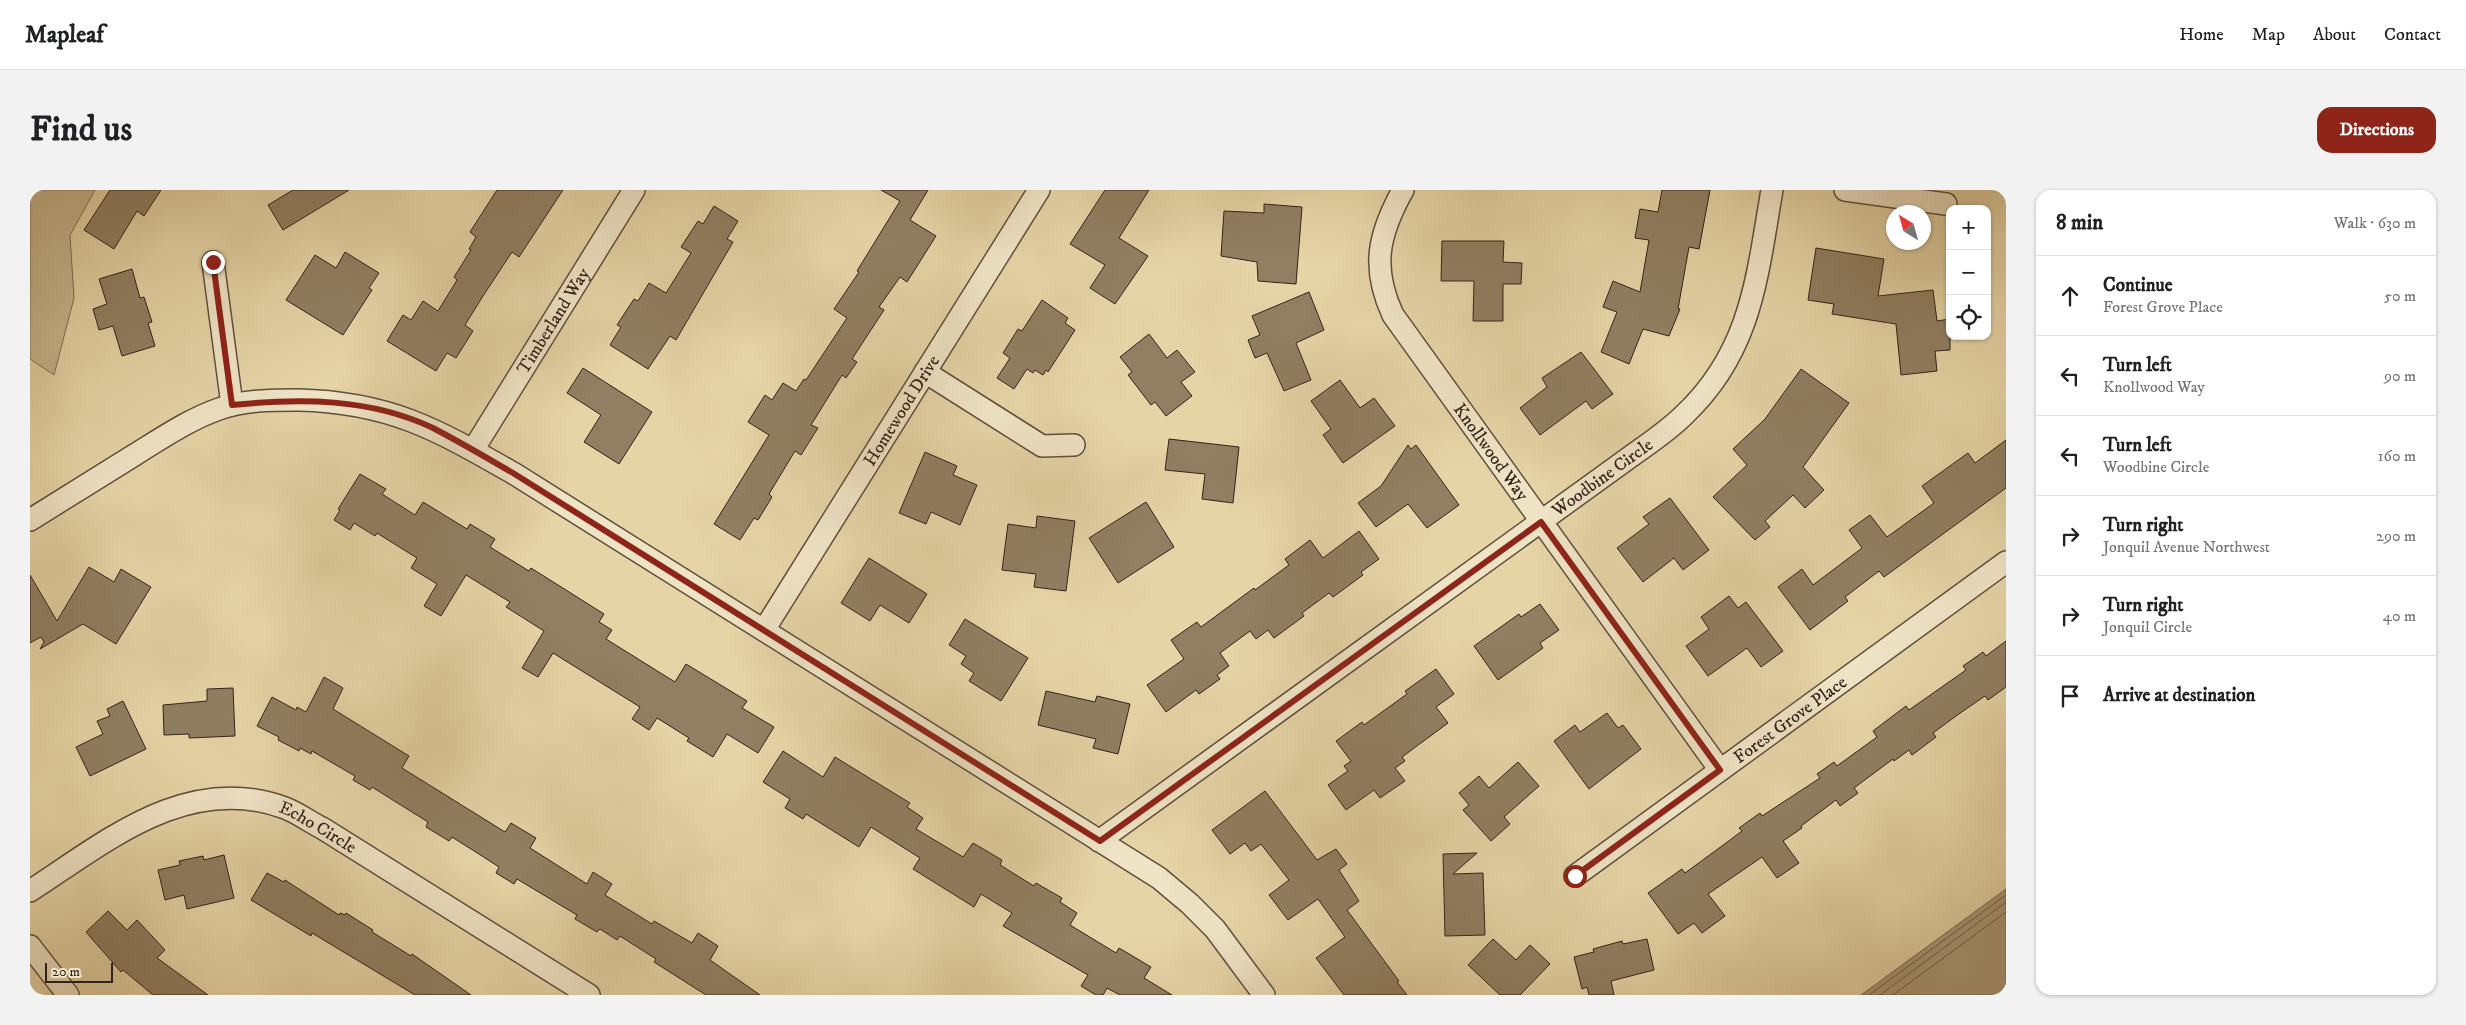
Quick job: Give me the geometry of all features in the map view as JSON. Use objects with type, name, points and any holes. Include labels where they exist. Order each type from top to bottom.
[{"type":"street","name":"Timberland Way","points":[[473,450],[634,190]]},
{"type":"street","name":"Homewood Drive","points":[[764,630],[1039,190]]},
{"type":"street","name":"Knollwood Way","points":[[1403,190],[1386,227],[1380,249],[1379,272],[1384,294],[1393,315],[1720,770]]},
{"type":"street","name":"Woodbine Circle","points":[[1100,841],[1683,417],[1698,402],[1728,361],[1742,334],[1755,290],[1772,190]]},
{"type":"street","points":[[1845,190],[1946,204]]},
{"type":"street","points":[[213,262],[232,405]]},
{"type":"street","points":[[926,372],[1042,446],[1074,445]]},
{"type":"street","points":[[30,520],[167,435],[194,420],[232,405],[288,400],[326,401],[369,407],[433,428],[473,450],[764,630],[1159,878],[1190,904],[1215,929],[1264,995]]},
{"type":"street","name":"Forest Grove Place","points":[[1575,876],[2006,562]]},
{"type":"street","name":"Echo Circle","points":[[30,891],[143,819],[173,806],[206,799],[257,800],[286,809],[322,828],[588,995]]},
{"type":"street","points":[[30,946],[68,995]]},
{"type":"shaded area","points":[[30,190],[95,190],[70,235],[74,298],[54,375],[30,359]]},
{"type":"water","points":[[2006,889],[2006,995],[1861,995]]},
{"type":"building","points":[[110,190],[161,190],[144,216],[137,211],[114,249],[84,230]]},
{"type":"building","points":[[293,190],[349,190],[283,230],[268,205]]},
{"type":"building","points":[[497,190],[563,190],[519,257],[512,252],[483,296],[465,325],[473,331],[456,358],[447,353],[436,371],[387,341],[403,315],[411,320],[423,301],[438,311],[457,280],[454,277],[471,250],[469,249],[476,237],[470,232]]},
{"type":"building","points":[[881,190],[928,190],[910,220],[936,236],[907,282],[900,277],[879,307],[884,310],[852,359],[857,362],[846,378],[842,375],[811,425],[818,428],[801,455],[795,451],[769,494],[772,497],[758,520],[754,518],[740,540],[714,524],[769,435],[748,422],[765,395],[772,400],[783,383],[796,391],[804,379],[806,380],[847,318],[834,309],[859,272],[857,271],[900,201]]},
{"type":"building","points":[[1105,190],[1149,190],[1119,238],[1148,256],[1115,304],[1090,288],[1105,265],[1070,244]]},
{"type":"building","points":[[1662,190],[1710,190],[1699,249],[1689,247],[1678,309],[1680,309],[1669,336],[1643,329],[1629,364],[1601,352],[1617,312],[1603,307],[1613,281],[1640,292],[1649,240],[1635,238],[1640,209],[1658,212]]},
{"type":"building","points":[[1264,204],[1302,207],[1296,284],[1258,281],[1257,262],[1221,256],[1224,211],[1264,213]]},
{"type":"building","points":[[714,206],[738,221],[727,239],[733,242],[676,340],[670,336],[648,369],[610,345],[621,327],[617,325],[634,299],[638,301],[649,283],[666,293],[691,253],[681,247],[698,221],[703,224]]},
{"type":"building","points":[[1442,241],[1504,241],[1503,262],[1522,263],[1521,284],[1503,284],[1503,321],[1473,321],[1474,281],[1441,281]]},
{"type":"building","points":[[1816,248],[1884,259],[1878,296],[1933,290],[1937,321],[1946,320],[1946,340],[1950,340],[1950,350],[1935,351],[1937,371],[1901,375],[1896,324],[1832,314],[1834,304],[1808,300]]},
{"type":"building","points":[[345,252],[379,273],[369,288],[372,290],[343,335],[286,300],[315,255],[336,268]]},
{"type":"building","points":[[132,269],[140,298],[144,297],[152,322],[148,323],[155,346],[122,356],[113,326],[99,330],[93,309],[107,304],[99,279]]},
{"type":"building","points":[[1309,292],[1324,330],[1296,343],[1311,380],[1284,391],[1267,353],[1255,358],[1248,340],[1260,335],[1252,316]]},
{"type":"building","points":[[1042,300],[1068,318],[1065,323],[1075,330],[1048,372],[1046,370],[1043,375],[1035,370],[1033,373],[1027,369],[1014,389],[997,378],[1010,358],[1003,353],[1018,329],[1022,331]]},
{"type":"building","points":[[1149,334],[1167,358],[1177,350],[1195,372],[1181,382],[1192,396],[1166,416],[1155,402],[1151,405],[1128,375],[1132,372],[1120,357]]},
{"type":"building","points":[[1581,352],[1613,394],[1592,409],[1586,401],[1540,435],[1520,408],[1547,387],[1542,378]]},
{"type":"building","points":[[583,368],[652,412],[619,464],[584,442],[601,415],[567,393]]},
{"type":"building","points":[[1801,369],[1849,403],[1803,467],[1824,490],[1805,508],[1793,495],[1765,521],[1770,527],[1755,540],[1713,497],[1747,465],[1733,449],[1765,419]]},
{"type":"building","points":[[1340,380],[1360,408],[1374,398],[1395,426],[1343,463],[1323,435],[1331,429],[1311,401]]},
{"type":"building","points":[[1169,439],[1239,447],[1233,503],[1202,499],[1205,474],[1165,470]]},
{"type":"building","points":[[2006,440],[2006,488],[1884,577],[1879,571],[1845,597],[1848,601],[1810,630],[1778,587],[1802,569],[1813,585],[1862,548],[1849,530],[1870,515],[1887,537],[1934,503],[1922,486],[1968,453],[1975,463]]},
{"type":"building","points":[[1408,445],[1411,449],[1416,445],[1459,505],[1427,528],[1408,504],[1376,527],[1358,503],[1381,486]]},
{"type":"building","points":[[925,452],[957,466],[953,475],[977,485],[960,525],[931,512],[926,524],[899,513]]},
{"type":"building","points":[[360,474],[386,489],[382,494],[415,515],[423,502],[467,529],[470,524],[495,539],[490,547],[529,571],[531,568],[604,614],[599,622],[612,630],[606,639],[675,682],[686,664],[747,701],[742,708],[774,727],[758,753],[727,734],[713,757],[687,741],[689,738],[657,718],[649,730],[632,719],[640,707],[553,653],[538,677],[522,668],[544,631],[506,607],[510,602],[466,575],[441,616],[424,606],[437,584],[411,568],[417,558],[377,533],[375,536],[354,523],[350,530],[334,520],[340,510],[338,509]]},
{"type":"building","points":[[1670,498],[1709,550],[1683,570],[1674,558],[1643,582],[1617,548],[1649,524],[1643,517]]},
{"type":"building","points":[[1146,502],[1174,547],[1118,583],[1089,538]]},
{"type":"building","points":[[1037,516],[1075,521],[1066,591],[1034,587],[1036,574],[1002,570],[1008,524],[1036,528]]},
{"type":"building","points":[[1359,531],[1379,559],[1361,572],[1363,575],[1333,597],[1329,593],[1302,613],[1304,616],[1274,638],[1268,630],[1256,639],[1250,631],[1220,653],[1229,666],[1217,675],[1220,679],[1199,694],[1196,690],[1166,712],[1147,685],[1184,659],[1171,640],[1197,622],[1201,627],[1254,588],[1255,590],[1289,565],[1285,559],[1310,540],[1323,558]]},
{"type":"building","points":[[869,558],[927,594],[909,623],[880,605],[870,621],[841,603]]},
{"type":"building","points":[[89,567],[114,582],[121,569],[151,587],[116,644],[83,624],[40,649],[44,642],[41,637],[30,643],[30,575],[57,621]]},
{"type":"building","points":[[1729,596],[1738,608],[1746,602],[1783,651],[1761,667],[1747,648],[1708,676],[1686,646],[1709,629],[1701,617]]},
{"type":"building","points":[[1540,604],[1559,630],[1540,643],[1543,648],[1498,680],[1474,646],[1519,614],[1521,617]]},
{"type":"building","points":[[965,619],[1028,658],[1001,701],[969,681],[974,673],[961,664],[966,656],[949,645]]},
{"type":"building","points":[[2006,641],[2006,687],[1988,700],[1985,696],[1956,716],[1933,733],[1936,737],[1912,755],[1909,750],[1894,761],[1893,759],[1854,788],[1858,793],[1840,806],[1836,800],[1783,841],[1799,863],[1777,878],[1762,857],[1708,894],[1725,916],[1702,933],[1694,923],[1678,934],[1648,893],[1682,869],[1685,873],[1742,831],[1739,828],[1760,813],[1762,816],[1820,778],[1817,774],[1834,762],[1837,766],[1877,737],[1873,731],[1906,706],[1909,710],[1966,670],[1963,666],[1983,652],[1986,656]]},
{"type":"building","points":[[1436,669],[1454,694],[1436,707],[1448,723],[1402,757],[1405,761],[1395,768],[1405,781],[1380,798],[1374,790],[1346,810],[1328,785],[1348,771],[1344,766],[1351,761],[1336,741],[1362,722],[1364,725],[1407,694],[1405,691]]},
{"type":"building","points":[[324,677],[343,688],[333,709],[409,756],[402,768],[505,832],[511,823],[536,838],[530,848],[587,884],[593,872],[612,884],[605,895],[652,924],[654,921],[692,943],[698,933],[718,946],[710,960],[760,995],[706,995],[654,962],[656,959],[620,936],[617,940],[600,929],[597,932],[575,919],[577,915],[517,879],[514,884],[496,873],[499,867],[452,837],[449,841],[426,827],[428,822],[372,787],[370,790],[353,780],[355,776],[312,751],[311,754],[300,748],[299,751],[278,740],[279,737],[257,726],[272,697],[296,710],[297,707],[306,712]]},
{"type":"building","points":[[233,688],[235,736],[189,738],[189,734],[164,735],[163,705],[207,701],[207,689]]},
{"type":"building","points":[[1046,691],[1095,702],[1097,696],[1130,704],[1118,754],[1093,748],[1096,739],[1038,725]]},
{"type":"building","points":[[123,701],[146,749],[90,776],[76,747],[103,734],[97,721],[110,716],[107,709]]},
{"type":"building","points":[[1607,713],[1618,728],[1623,725],[1641,749],[1589,789],[1554,741],[1575,725],[1580,732]]},
{"type":"building","points":[[783,751],[823,777],[835,757],[910,803],[907,807],[923,818],[916,829],[963,857],[973,843],[1002,860],[1000,865],[1034,886],[1036,883],[1062,898],[1060,902],[1077,913],[1070,925],[1116,953],[1119,948],[1151,967],[1144,978],[1172,995],[1120,995],[1107,988],[1103,995],[1096,995],[1081,986],[1088,975],[1003,926],[1012,913],[981,894],[974,907],[913,869],[920,858],[871,827],[859,847],[806,814],[803,819],[785,808],[790,799],[763,782]]},
{"type":"building","points":[[1518,762],[1539,786],[1504,817],[1510,824],[1491,841],[1463,810],[1469,805],[1459,793],[1479,776],[1489,788]]},
{"type":"building","points":[[1265,791],[1317,860],[1336,849],[1347,864],[1339,870],[1359,901],[1347,910],[1399,981],[1397,982],[1407,995],[1344,995],[1316,958],[1345,937],[1318,899],[1288,920],[1269,895],[1289,880],[1261,844],[1251,851],[1245,843],[1230,854],[1212,830]]},
{"type":"building","points":[[1477,853],[1453,874],[1483,873],[1485,935],[1445,936],[1443,854]]},
{"type":"building","points":[[224,855],[234,898],[187,909],[184,895],[165,900],[158,870],[180,865],[179,861],[203,856],[204,860]]},
{"type":"building","points":[[267,873],[284,882],[285,880],[339,915],[340,913],[345,915],[346,913],[373,930],[372,932],[411,956],[412,954],[471,995],[415,995],[312,933],[311,936],[251,900]]},
{"type":"building","points":[[108,911],[127,930],[137,920],[165,950],[157,958],[208,995],[153,995],[123,970],[121,972],[86,932]]},
{"type":"building","points":[[1493,939],[1516,960],[1530,945],[1550,964],[1520,995],[1500,995],[1468,965]]},
{"type":"building","points":[[1647,939],[1654,970],[1611,981],[1614,995],[1589,995],[1587,987],[1582,989],[1574,957],[1594,952],[1593,949],[1622,941],[1623,944]]},
{"type":"route","points":[[213,262],[232,405],[278,400],[326,401],[369,407],[433,428],[513,473],[1100,841],[1541,522],[1720,770],[1575,876]]}]
